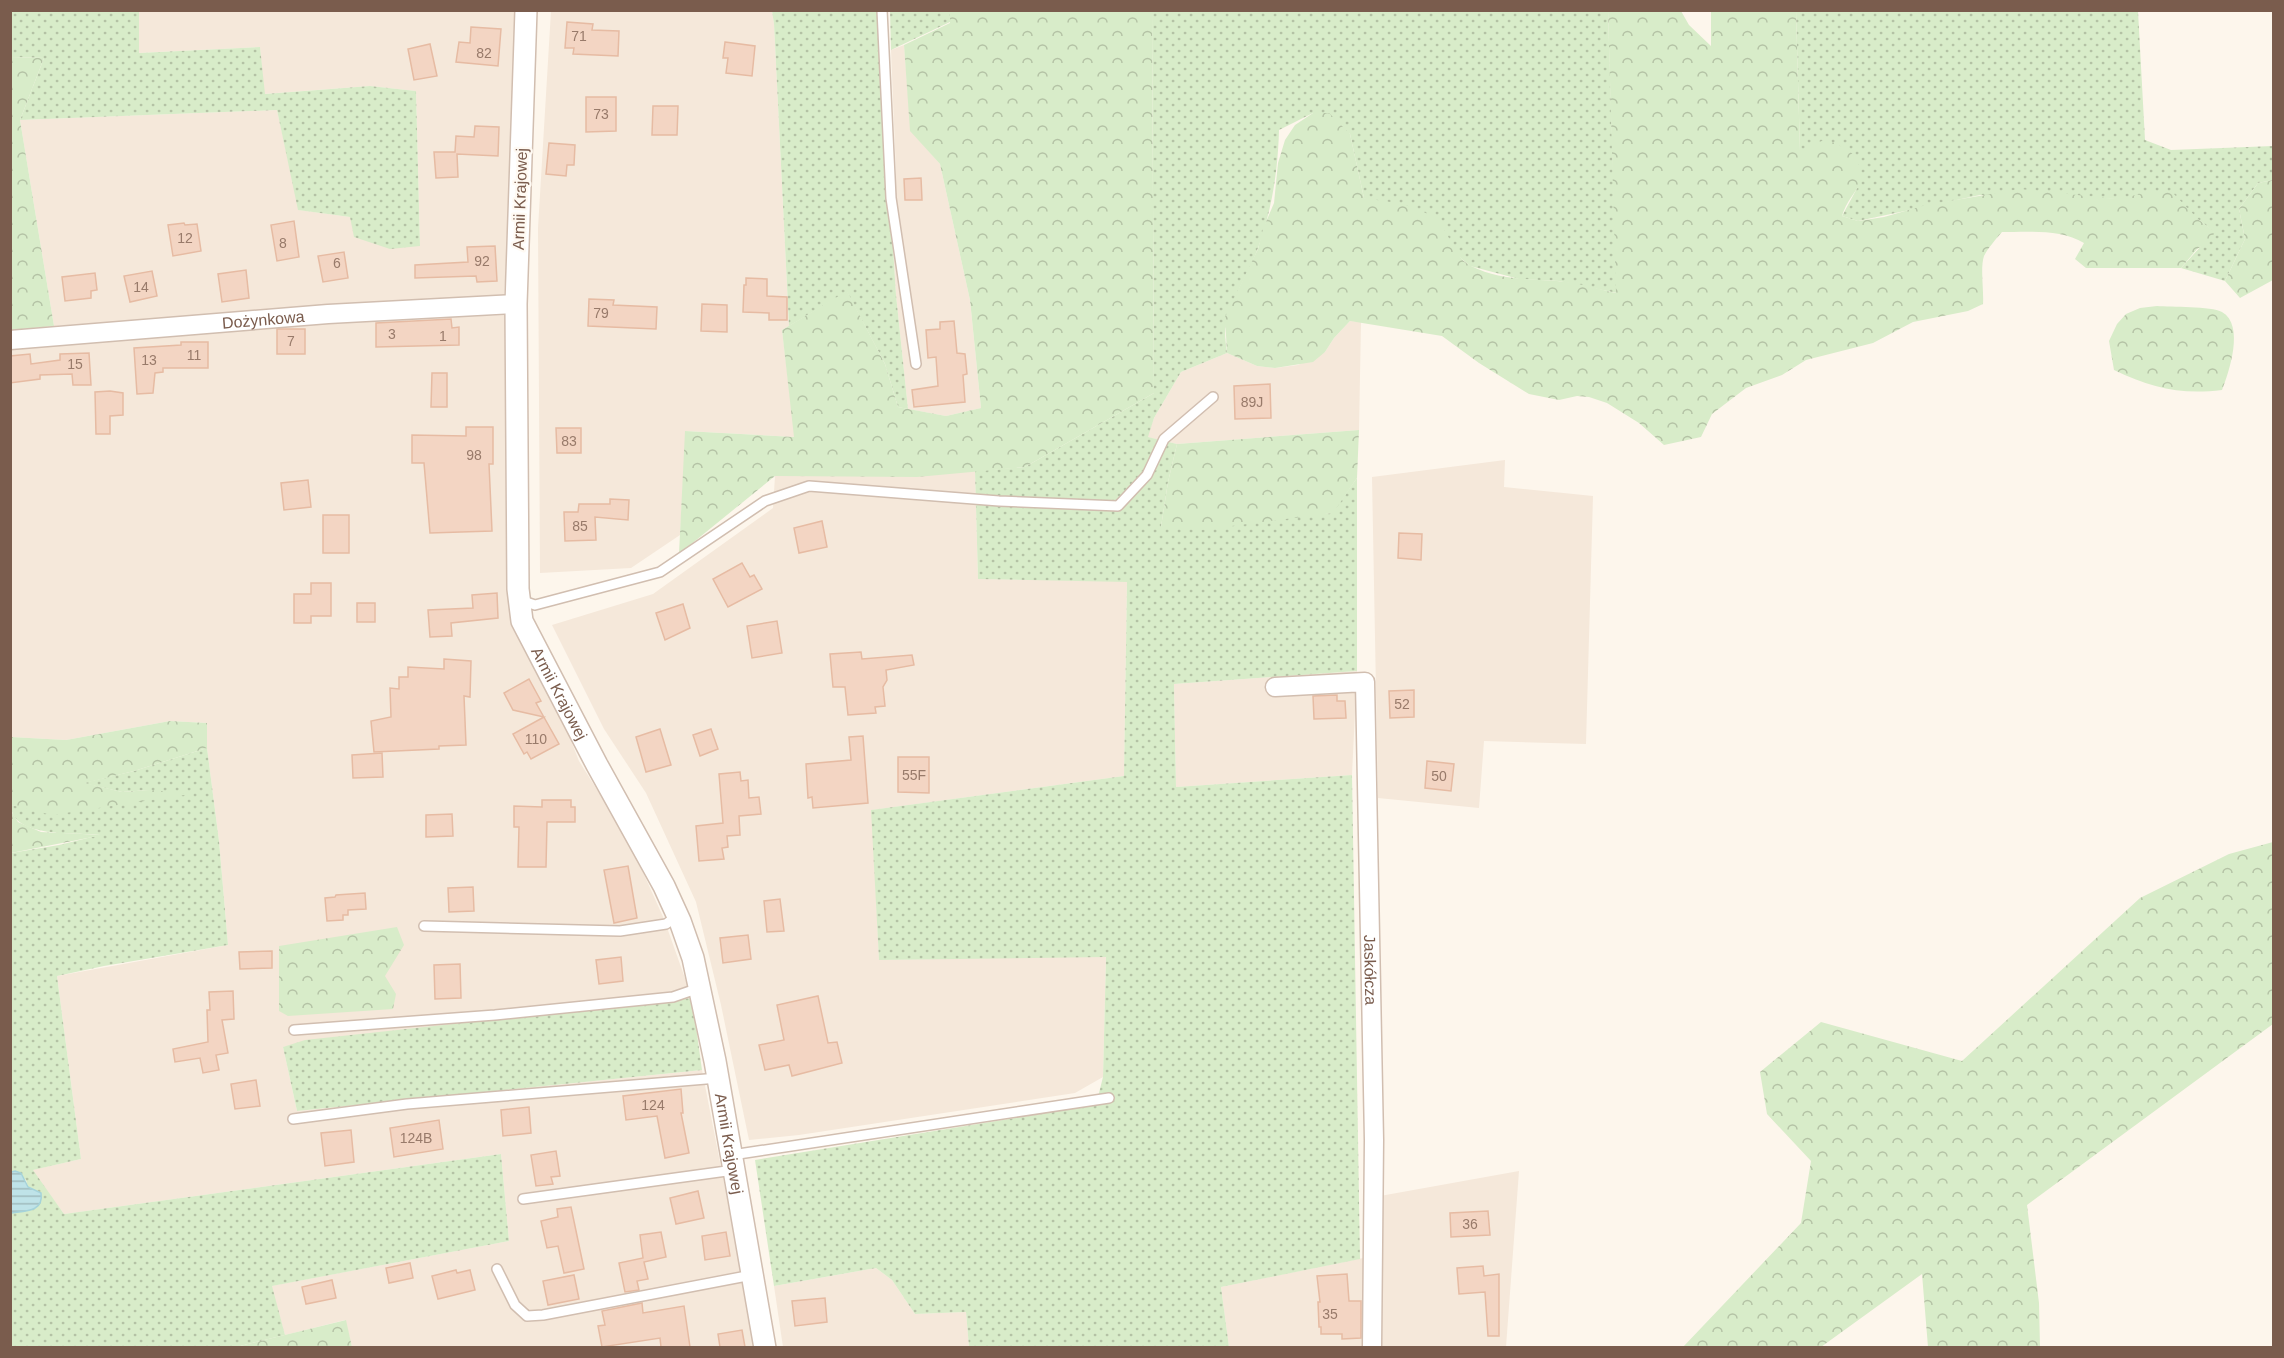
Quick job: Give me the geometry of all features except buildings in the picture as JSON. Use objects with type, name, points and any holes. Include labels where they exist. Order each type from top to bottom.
[{"type":"street","name":"Armii Krajowej","points":[[526,10],[516,304],[522,621],[597,765],[660,878],[693,958],[718,1078],[765,1347]]},
{"type":"street","name":"Dożynkowa","points":[[10,340],[328,314],[516,304]]},
{"type":"street","name":"Jaskółcza","points":[[1275,687],[1365,682],[1374,1140],[1372,1347]]},
{"type":"lane","points":[[882,10],[891,198],[916,364]]},
{"type":"lane","points":[[520,600],[535,605],[660,572],[765,501],[809,486],[999,501],[1118,506],[1146,475],[1164,439],[1213,397]]},
{"type":"lane","points":[[424,926],[620,931],[666,924],[677,916]]},
{"type":"lane","points":[[294,1030],[495,1015],[673,997],[699,988]]},
{"type":"lane","points":[[293,1119],[407,1104],[718,1078]]},
{"type":"lane","points":[[523,1199],[1109,1098]]},
{"type":"lane","points":[[497,1269],[514,1305],[527,1316],[543,1315],[753,1275]]},
{"type":"shaded area","points":[[139,11],[517,11],[511,202],[504,295],[54,326],[20,120],[277,110],[299,210],[350,217],[420,246],[416,91],[370,86],[264,94],[260,47],[138,53]]},
{"type":"shaded area","points":[[551,11],[772,11],[774,24],[789,326],[782,330],[795,437],[686,431],[680,535],[631,568],[540,573],[538,228]]},
{"type":"shaded area","points":[[904,45],[911,131],[940,164],[970,300],[981,408],[946,416],[908,409],[893,247],[896,172],[891,50]]},
{"type":"shaded area","points":[[507,315],[512,627],[562,718],[579,761],[628,839],[664,919],[692,998],[283,1047],[297,1111],[702,1070],[756,1347],[352,1347],[345,1320],[285,1335],[271,1286],[509,1241],[501,1154],[64,1214],[32,1170],[81,1159],[57,976],[228,945],[219,841],[207,748],[207,723],[170,721],[66,740],[11,737],[10,349],[327,322]]},
{"type":"shaded area","points":[[1350,321],[1361,322],[1359,430],[1177,444],[1147,437],[1154,418],[1181,372],[1227,353],[1257,366],[1275,368],[1298,365],[1325,352]]},
{"type":"shaded area","points":[[1505,460],[1504,487],[1593,496],[1586,744],[1484,741],[1479,808],[1378,798],[1372,477]]},
{"type":"shaded area","points":[[975,471],[978,579],[1127,581],[1124,776],[872,810],[879,960],[1106,956],[1103,1077],[1075,1093],[799,1135],[749,1140],[721,1005],[696,902],[646,793],[604,729],[552,625],[653,594],[773,508],[775,476]]},
{"type":"shaded area","points":[[1357,671],[1352,775],[1176,787],[1174,684]]},
{"type":"shaded area","points":[[1519,1171],[1506,1347],[1379,1348],[1380,1196]]},
{"type":"shaded area","points":[[1373,1256],[1369,1347],[1229,1347],[1221,1287]]},
{"type":"shaded area","points":[[876,1268],[892,1280],[915,1314],[966,1312],[969,1347],[783,1347],[774,1286]]},
{"type":"green space","points":[[10,11],[139,11],[139,53],[260,47],[265,94],[370,86],[416,91],[420,246],[390,249],[354,237],[350,217],[298,210],[277,110],[20,120],[44,58],[11,57]]},
{"type":"green space","points":[[772,11],[878,11],[896,295],[908,409],[898,407],[885,364],[847,292],[789,326]]},
{"type":"green space","points":[[890,11],[950,11],[950,22],[891,50]]},
{"type":"green space","points":[[950,11],[1152,11],[1154,393],[1025,467],[917,477],[775,476],[679,554],[685,431],[794,437],[782,330],[847,291],[885,364],[898,407],[946,416],[981,408],[970,300],[940,164],[910,131],[904,45],[950,23]]},
{"type":"green space","points":[[1152,11],[1608,11],[1617,293],[1559,281],[1519,279],[1470,266],[1456,254],[1364,198],[1350,134],[1313,113],[1279,130],[1271,205],[1258,248],[1228,315],[1225,332],[1227,353],[1181,372],[1154,418],[1148,437],[1177,444],[1161,527],[1332,513],[1357,478],[1357,671],[1174,684],[1176,787],[1352,775],[1360,1259],[1221,1287],[1229,1347],[969,1347],[966,1312],[915,1314],[892,1280],[876,1268],[774,1286],[755,1160],[1096,1105],[1103,1077],[1106,957],[879,960],[871,810],[1124,776],[1127,582],[978,579],[975,471],[1025,467],[1154,393]]},
{"type":"green space","points":[[1608,11],[1681,11],[1689,25],[1711,46],[1711,11],[1796,11],[1800,151],[1826,139],[1852,153],[1858,162],[1863,179],[1842,216],[1858,221],[1884,217],[1926,205],[2020,189],[2115,199],[2147,193],[2172,192],[2199,220],[2215,232],[2209,242],[2197,249],[2181,268],[2086,268],[2075,259],[2084,243],[2075,239],[2055,233],[2002,232],[1984,256],[1983,304],[1968,311],[1913,322],[1873,343],[1806,360],[1782,375],[1746,388],[1712,414],[1701,437],[1664,445],[1639,423],[1607,403],[1589,397],[1577,396],[1559,400],[1529,394],[1479,363],[1442,336],[1350,321],[1325,352],[1313,362],[1275,368],[1257,366],[1227,353],[1225,317],[1258,249],[1263,229],[1274,203],[1278,163],[1285,140],[1295,125],[1313,113],[1329,113],[1350,134],[1364,198],[1404,205],[1431,216],[1443,228],[1460,257],[1471,266],[1492,274],[1572,283],[1616,293]]},
{"type":"green space","points":[[1796,11],[2138,11],[2145,140],[2171,150],[2273,146],[2273,180],[2258,183],[2239,209],[2245,239],[2225,281],[2181,268],[2214,232],[2199,220],[2115,199],[1980,195],[1858,221],[1842,216],[1862,179],[1800,152]]},
{"type":"green space","points":[[11,57],[44,58],[20,120],[54,326],[11,330]]},
{"type":"green space","points":[[2273,180],[2273,280],[2240,298],[2225,281],[2245,239],[2239,209],[2258,183]]},
{"type":"green space","points":[[2157,306],[2217,310],[2229,318],[2233,327],[2233,349],[2222,390],[2193,392],[2166,389],[2114,370],[2109,341],[2117,324],[2126,314],[2140,308]]},
{"type":"green space","points":[[1359,430],[1357,478],[1333,513],[1201,530],[1161,527],[1177,444]]},
{"type":"green space","points":[[170,721],[207,723],[207,748],[134,771],[85,783],[122,792],[150,790],[191,794],[52,815],[11,805],[11,737],[66,740]]},
{"type":"green space","points":[[207,748],[219,841],[228,945],[57,976],[81,1159],[33,1170],[64,1214],[501,1154],[509,1241],[272,1286],[285,1335],[236,1347],[11,1347],[10,1213],[35,1209],[41,1193],[28,1187],[26,1180],[15,1171],[11,1172],[11,853],[100,835],[33,829],[22,824],[14,816],[11,805],[20,806],[150,790],[122,792],[83,783],[134,771]]},
{"type":"green space","points":[[11,811],[18,822],[41,832],[103,835],[11,853]]},
{"type":"green space","points":[[2273,842],[2273,1024],[2027,1205],[2039,1303],[2040,1347],[1928,1347],[1922,1274],[1821,1347],[1683,1347],[1801,1223],[1811,1161],[1767,1114],[1760,1072],[1821,1022],[1962,1061],[2140,898],[2229,854]]},
{"type":"green space","points":[[397,927],[404,945],[385,976],[396,994],[393,1009],[288,1016],[279,1011],[279,946]]},
{"type":"green space","points":[[692,998],[702,1070],[297,1111],[283,1047],[305,1040]]},
{"type":"green space","points":[[346,1320],[352,1347],[236,1347]]},
{"type":"water","points":[[11,1172],[21,1173],[28,1187],[41,1193],[41,1199],[37,1207],[11,1213]]}]
